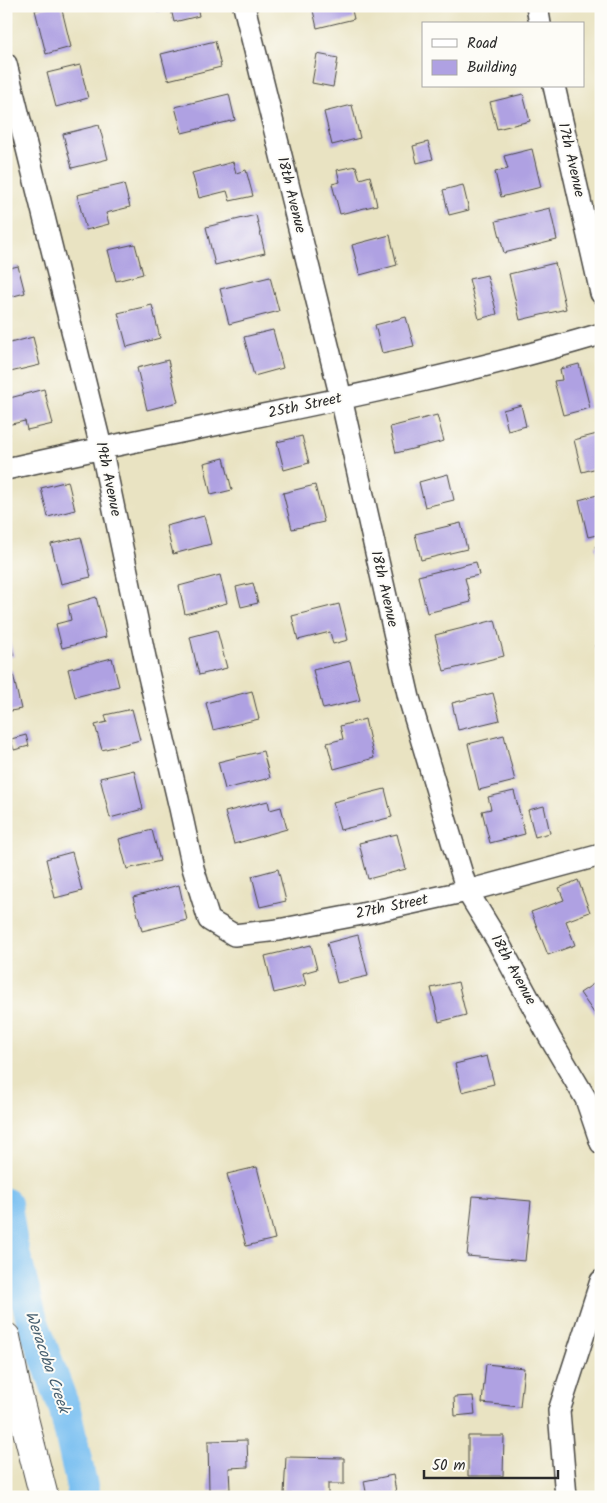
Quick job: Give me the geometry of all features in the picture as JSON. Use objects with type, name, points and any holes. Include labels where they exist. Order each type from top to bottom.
[{"type":"street","name":"18th Avenue","points":[[244,6],[341,398],[409,698],[467,890],[586,1099],[601,1143]]},
{"type":"street","points":[[537,6],[540,22]]},
{"type":"street","name":"19th Avenue","points":[[6,64],[101,448],[148,672],[201,896]]},
{"type":"street","name":"17th Avenue","points":[[554,88],[601,293]]},
{"type":"street","name":"25th Street","points":[[6,469],[341,398],[528,355],[601,334]]},
{"type":"street","name":"27th Street","points":[[201,896],[209,920],[234,935],[278,930],[362,914],[467,890],[601,855]]},
{"type":"street","points":[[566,1497],[559,1411],[601,1281]]},
{"type":"street","points":[[6,1337],[17,1391],[44,1497]]},
{"type":"building","points":[[61,6],[71,47],[46,54],[35,10]]},
{"type":"building","points":[[156,6],[197,6],[199,16],[174,22],[171,9],[158,12]]},
{"type":"building","points":[[312,6],[351,6],[354,19],[317,28]]},
{"type":"building","points":[[215,41],[221,67],[168,80],[161,54]]},
{"type":"building","points":[[317,54],[338,58],[333,87],[312,83]]},
{"type":"building","points":[[80,65],[88,98],[56,107],[47,73]]},
{"type":"building","points":[[229,94],[235,120],[182,133],[175,107]]},
{"type":"building","points":[[523,94],[530,121],[497,129],[490,102]]},
{"type":"building","points":[[352,105],[360,138],[332,145],[324,112]]},
{"type":"building","points":[[99,125],[108,159],[72,168],[63,134]]},
{"type":"building","points":[[428,142],[433,159],[417,163],[413,146]]},
{"type":"building","points":[[532,149],[541,187],[501,197],[495,172],[508,169],[504,156]]},
{"type":"building","points":[[233,162],[236,173],[246,170],[253,196],[230,201],[227,191],[199,198],[192,173]]},
{"type":"building","points":[[356,166],[360,179],[370,176],[377,205],[340,214],[332,184],[340,182],[337,170]]},
{"type":"building","points":[[124,184],[130,207],[106,213],[109,224],[86,230],[77,195]]},
{"type":"building","points":[[463,185],[469,210],[449,215],[443,190]]},
{"type":"building","points":[[550,208],[557,240],[504,253],[496,221]]},
{"type":"building","points":[[256,215],[265,253],[215,265],[206,227]]},
{"type":"building","points":[[390,235],[397,265],[360,275],[352,245]]},
{"type":"building","points":[[135,244],[143,274],[116,281],[108,250]]},
{"type":"building","points":[[555,263],[566,309],[520,320],[509,274]]},
{"type":"building","points":[[18,266],[25,293],[6,298],[6,269]]},
{"type":"building","points":[[487,275],[497,314],[479,319],[469,279]]},
{"type":"building","points":[[270,277],[279,311],[229,324],[220,289]]},
{"type":"building","points":[[152,305],[160,338],[127,347],[118,313]]},
{"type":"building","points":[[406,317],[414,346],[382,353],[375,325]]},
{"type":"building","points":[[273,330],[283,368],[254,376],[244,337]]},
{"type":"building","points":[[33,337],[40,365],[6,373],[6,344]]},
{"type":"building","points":[[168,360],[178,402],[147,410],[137,368]]},
{"type":"building","points":[[579,364],[590,408],[563,415],[554,381],[562,380],[560,369]]},
{"type":"building","points":[[44,389],[53,424],[27,430],[25,421],[7,425],[10,435],[6,435],[6,399]]},
{"type":"building","points":[[521,405],[526,426],[508,431],[503,410]]},
{"type":"building","points":[[437,415],[444,441],[396,453],[390,427]]},
{"type":"building","points":[[601,433],[601,467],[582,472],[574,440]]},
{"type":"building","points":[[302,436],[309,463],[284,470],[277,442]]},
{"type":"building","points":[[224,458],[232,490],[211,495],[204,463]]},
{"type":"building","points":[[448,474],[454,500],[425,507],[419,482]]},
{"type":"building","points":[[68,481],[75,510],[48,517],[41,488]]},
{"type":"building","points":[[315,485],[324,522],[292,529],[283,493]]},
{"type":"building","points":[[601,494],[601,534],[588,537],[579,500]]},
{"type":"building","points":[[204,516],[211,544],[173,554],[166,526]]},
{"type":"building","points":[[461,523],[467,549],[421,560],[415,534]]},
{"type":"building","points":[[81,537],[91,577],[61,584],[51,544]]},
{"type":"building","points":[[601,545],[601,567],[600,567],[595,546]]},
{"type":"building","points":[[476,562],[479,575],[465,578],[471,602],[427,613],[418,576]]},
{"type":"building","points":[[220,575],[227,603],[185,614],[179,586]]},
{"type":"building","points":[[253,583],[258,603],[241,607],[236,587]]},
{"type":"building","points":[[96,597],[106,637],[62,648],[56,624],[71,620],[68,605]]},
{"type":"building","points":[[339,604],[348,640],[333,644],[330,632],[298,640],[292,616]]},
{"type":"building","points":[[495,620],[504,656],[444,671],[435,635]]},
{"type":"building","points":[[6,629],[14,656],[6,658]]},
{"type":"building","points":[[217,630],[227,668],[199,675],[190,637]]},
{"type":"building","points":[[601,645],[601,665],[600,665],[595,646]]},
{"type":"building","points":[[112,658],[119,686],[75,697],[68,669]]},
{"type":"building","points":[[350,661],[360,700],[323,709],[313,670]]},
{"type":"building","points":[[12,670],[21,709],[6,712],[6,671]]},
{"type":"building","points":[[252,691],[259,719],[213,730],[206,703]]},
{"type":"building","points":[[493,693],[500,720],[458,730],[452,703]]},
{"type":"building","points":[[132,709],[140,740],[102,750],[95,725],[107,722],[105,715]]},
{"type":"building","points":[[365,719],[374,758],[334,769],[327,743],[343,739],[340,726]]},
{"type":"building","points":[[26,735],[29,746],[14,750],[11,739]]},
{"type":"building","points":[[504,735],[515,781],[479,790],[468,744]]},
{"type":"building","points":[[263,751],[270,778],[225,789],[218,762]]},
{"type":"building","points":[[134,770],[143,809],[110,818],[100,778]]},
{"type":"building","points":[[385,789],[392,817],[340,830],[333,802]]},
{"type":"building","points":[[514,791],[525,834],[490,843],[482,811],[491,809],[488,797]]},
{"type":"building","points":[[268,801],[270,810],[281,807],[287,829],[234,844],[225,812]]},
{"type":"building","points":[[544,806],[550,833],[535,837],[528,810]]},
{"type":"building","points":[[152,830],[160,861],[127,869],[119,839]]},
{"type":"building","points":[[397,834],[406,869],[368,879],[359,843]]},
{"type":"building","points":[[72,852],[82,891],[55,898],[46,859]]},
{"type":"building","points":[[278,869],[286,901],[260,907],[252,876]]},
{"type":"building","points":[[578,880],[590,912],[566,921],[575,945],[548,955],[531,912],[564,900],[559,888]]},
{"type":"building","points":[[179,885],[187,920],[142,931],[133,897]]},
{"type":"building","points":[[358,935],[368,976],[337,983],[327,943]]},
{"type":"building","points":[[311,945],[317,969],[303,973],[306,985],[274,993],[265,956]]},
{"type":"building","points":[[601,979],[601,1023],[580,993]]},
{"type":"building","points":[[458,982],[466,1015],[439,1022],[431,988]]},
{"type":"building","points":[[487,1056],[494,1084],[462,1092],[455,1064]]},
{"type":"building","points":[[257,1167],[275,1239],[246,1246],[227,1174]]},
{"type":"building","points":[[473,1196],[531,1201],[525,1261],[467,1256]]},
{"type":"building","points":[[486,1364],[524,1368],[520,1407],[482,1403]]},
{"type":"building","points":[[473,1396],[475,1414],[455,1416],[454,1397]]},
{"type":"building","points":[[468,1436],[504,1436],[503,1476],[468,1476]]},
{"type":"building","points":[[247,1440],[248,1467],[229,1468],[230,1490],[209,1491],[208,1441]]},
{"type":"building","points":[[286,1457],[344,1458],[344,1484],[328,1484],[328,1495],[284,1494]]},
{"type":"building","points":[[393,1475],[397,1497],[367,1497],[364,1481]]},
{"type":"waterway","name":"Weracoba Creek","points":[[6,1204],[12,1245],[32,1320],[65,1410],[83,1491]]}]
